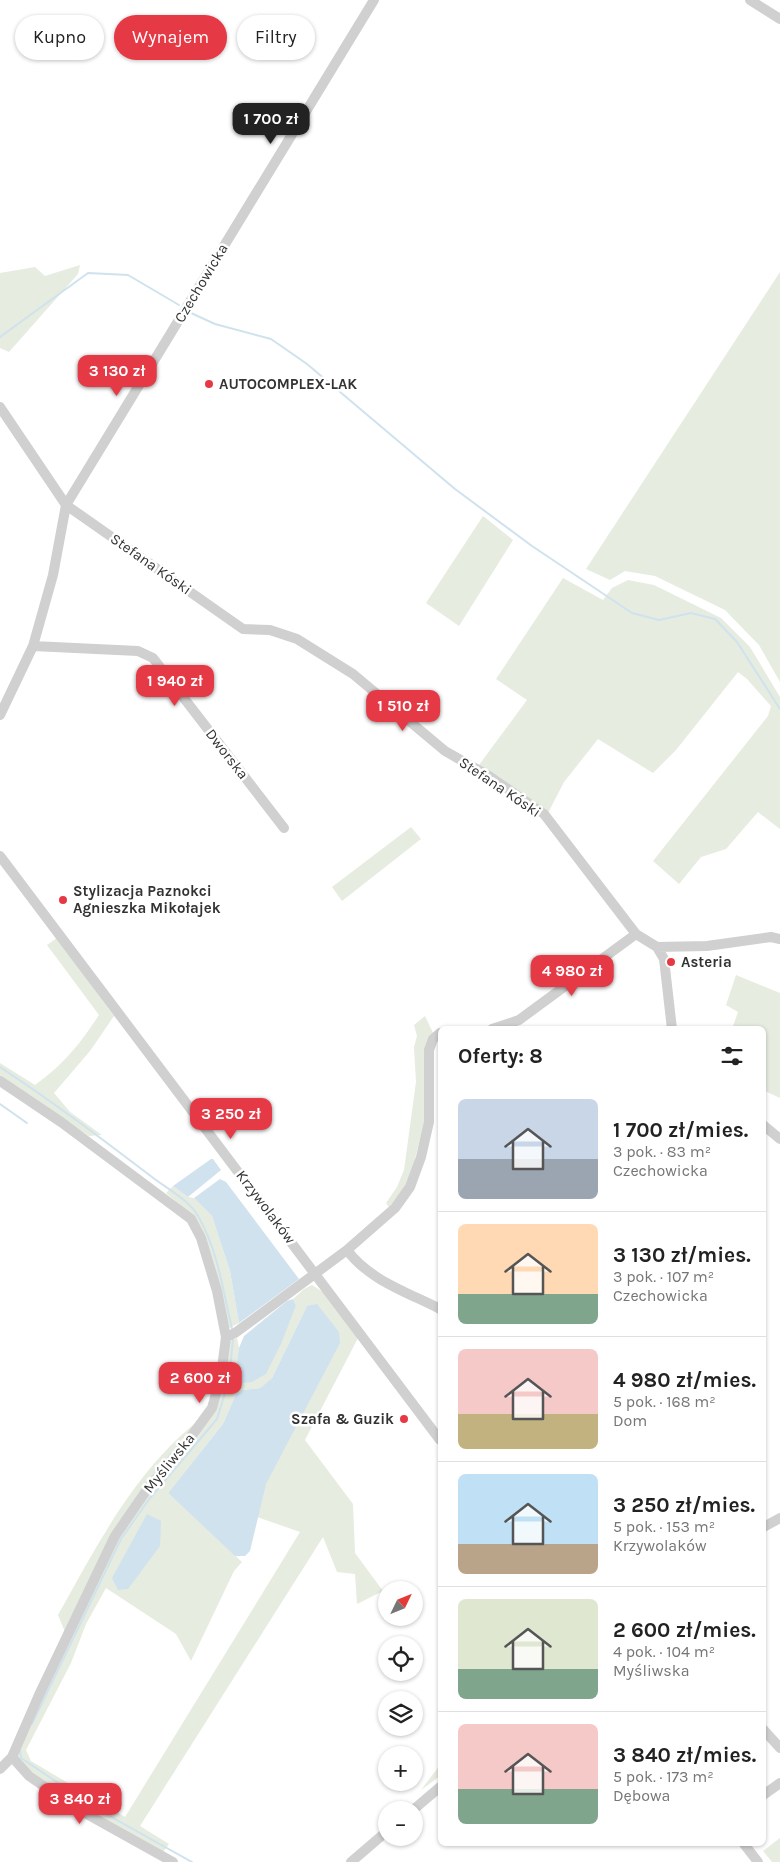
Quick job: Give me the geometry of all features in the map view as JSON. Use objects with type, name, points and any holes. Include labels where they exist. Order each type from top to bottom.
[{"type":"street","name":"Czechowicka","points":[[0,715],[33,646],[53,575],[66,505],[374,0]]},
{"type":"street","points":[[750,0],[780,19]]},
{"type":"street","name":"Stefana Kóski","points":[[0,407],[66,505],[243,629],[270,630],[297,639],[353,674],[445,751],[489,776],[544,814],[636,934],[657,947]]},
{"type":"street","name":"Dworska","points":[[33,646],[138,651],[153,658],[284,828]]},
{"type":"street","name":"Krzywolaków","points":[[0,856],[438,1437]]},
{"type":"street","points":[[501,1026],[519,1020],[636,934]]},
{"type":"street","points":[[672,1026],[664,960],[657,947],[707,946],[770,937],[780,939]]},
{"type":"street","points":[[226,1337],[235,1333],[347,1250],[395,1208],[410,1187],[421,1157],[429,1122],[429,1050],[433,1039],[438,1035]]},
{"type":"street","name":"Myśliwska","points":[[0,1081],[69,1127],[191,1219],[201,1238],[217,1291],[226,1337],[221,1376],[212,1408],[146,1491],[115,1536],[39,1695],[12,1757],[0,1769]]},
{"type":"street","points":[[766,1127],[780,1138]]},
{"type":"street","points":[[347,1250],[356,1262],[370,1274],[438,1308]]},
{"type":"street","points":[[766,1526],[780,1518]]},
{"type":"street","points":[[766,1732],[780,1748]]},
{"type":"street","points":[[12,1757],[29,1776],[74,1807],[173,1862]]},
{"type":"street","points":[[766,1793],[780,1783]]},
{"type":"street","points":[[423,1801],[438,1789]]},
{"type":"street","points":[[351,1862],[378,1839]]},
{"type":"street","points":[[746,1846],[758,1862]]},
{"type":"shaded area","points":[[80,265],[78,274],[9,352],[0,348],[0,273],[35,267],[45,276]]},
{"type":"shaded area","points":[[780,272],[780,682],[759,645],[725,610],[655,576],[625,571],[610,580],[586,569]]},
{"type":"shaded area","points":[[483,516],[513,540],[459,626],[426,603]]},
{"type":"shaded area","points":[[563,578],[603,600],[612,588],[628,580],[654,585],[721,618],[750,647],[780,697],[780,829],[758,812],[726,849],[701,857],[679,884],[653,861],[768,716],[771,706],[747,679],[738,672],[676,750],[653,773],[598,739],[564,782],[548,813],[479,765],[527,700],[496,679]]},
{"type":"shaded area","points":[[411,827],[421,839],[342,901],[332,887]]},
{"type":"shaded area","points":[[57,938],[114,1016],[90,1051],[54,1093],[70,1112],[102,1135],[89,1136],[0,1078],[0,1063],[35,1085],[54,1070],[70,1053],[99,1015],[47,945]]},
{"type":"shaded area","points":[[736,975],[780,993],[780,1098],[766,1091],[766,1026],[733,1026],[738,1012],[726,1005]]},
{"type":"shaded area","points":[[425,1016],[434,1035],[425,1121],[408,1184],[389,1207],[386,1203],[397,1187],[404,1170],[416,1082],[414,1047],[417,1036],[414,1025]]},
{"type":"shaded area","points":[[173,1186],[188,1197],[194,1198],[212,1216],[230,1271],[239,1323],[227,1329],[193,1216],[166,1193]]},
{"type":"shaded area","points":[[312,1285],[323,1292],[358,1338],[305,1440],[353,1504],[355,1553],[378,1584],[378,1594],[357,1604],[355,1574],[337,1572],[323,1537],[140,1826],[169,1844],[163,1852],[117,1829],[31,1774],[18,1760],[18,1750],[65,1632],[58,1615],[107,1530],[144,1476],[165,1452],[188,1429],[214,1409],[229,1341],[237,1338],[239,1348],[235,1375],[296,1305],[293,1299],[304,1289]],"holes":[[[307,1306],[257,1517],[300,1532],[125,1817],[31,1761],[26,1750],[71,1663],[86,1624],[106,1588],[176,1634],[191,1661],[234,1571],[242,1562],[168,1493],[223,1424],[236,1394],[243,1390],[260,1388],[272,1378]]]},
{"type":"shaded area","points":[[438,1768],[438,1777],[423,1789]]},
{"type":"shaded area","points":[[780,1838],[780,1862],[772,1862],[763,1851]]},
{"type":"water","points":[[211,1159],[221,1170],[188,1197],[173,1186]]},
{"type":"water","points":[[220,1179],[226,1182],[299,1279],[239,1323],[230,1271],[212,1216],[194,1198]]},
{"type":"water","points":[[293,1299],[296,1305],[281,1344],[266,1374],[252,1382],[242,1383],[235,1375],[239,1348],[244,1336],[287,1301]]},
{"type":"water","points":[[317,1304],[339,1332],[340,1343],[266,1484],[250,1551],[245,1556],[235,1556],[168,1493],[223,1424],[236,1394],[243,1390],[260,1388],[272,1378],[307,1306]]},
{"type":"water","points":[[147,1514],[161,1521],[160,1546],[128,1589],[118,1590],[112,1578]]},
{"type":"waterway","points":[[0,337],[88,273],[128,275],[179,305]]},
{"type":"waterway","points":[[191,313],[215,324],[271,339],[307,364],[455,489],[532,546],[632,613],[659,620],[691,613],[715,619],[737,642],[780,709]]},
{"type":"waterway","points":[[0,1067],[77,1120],[177,1195],[194,1210],[205,1229],[215,1257],[232,1329]]},
{"type":"waterway","points":[[0,1104],[27,1123]]},
{"type":"waterway","points":[[32,1724],[121,1539],[150,1498],[217,1419],[229,1380],[233,1339]]},
{"type":"waterway","points":[[20,1751],[21,1758],[97,1809],[192,1862]]},
{"type":"place","name":"AUTOCOMPLEX-LAK","points":[[209,384]]},
{"type":"place","name":"Stylizacja Paznokci Agnieszka Mikołajek","points":[[63,900]]},
{"type":"place","name":"Asteria","points":[[671,962]]},
{"type":"place","name":"Szafa & Guzik","points":[[404,1419]]}]
